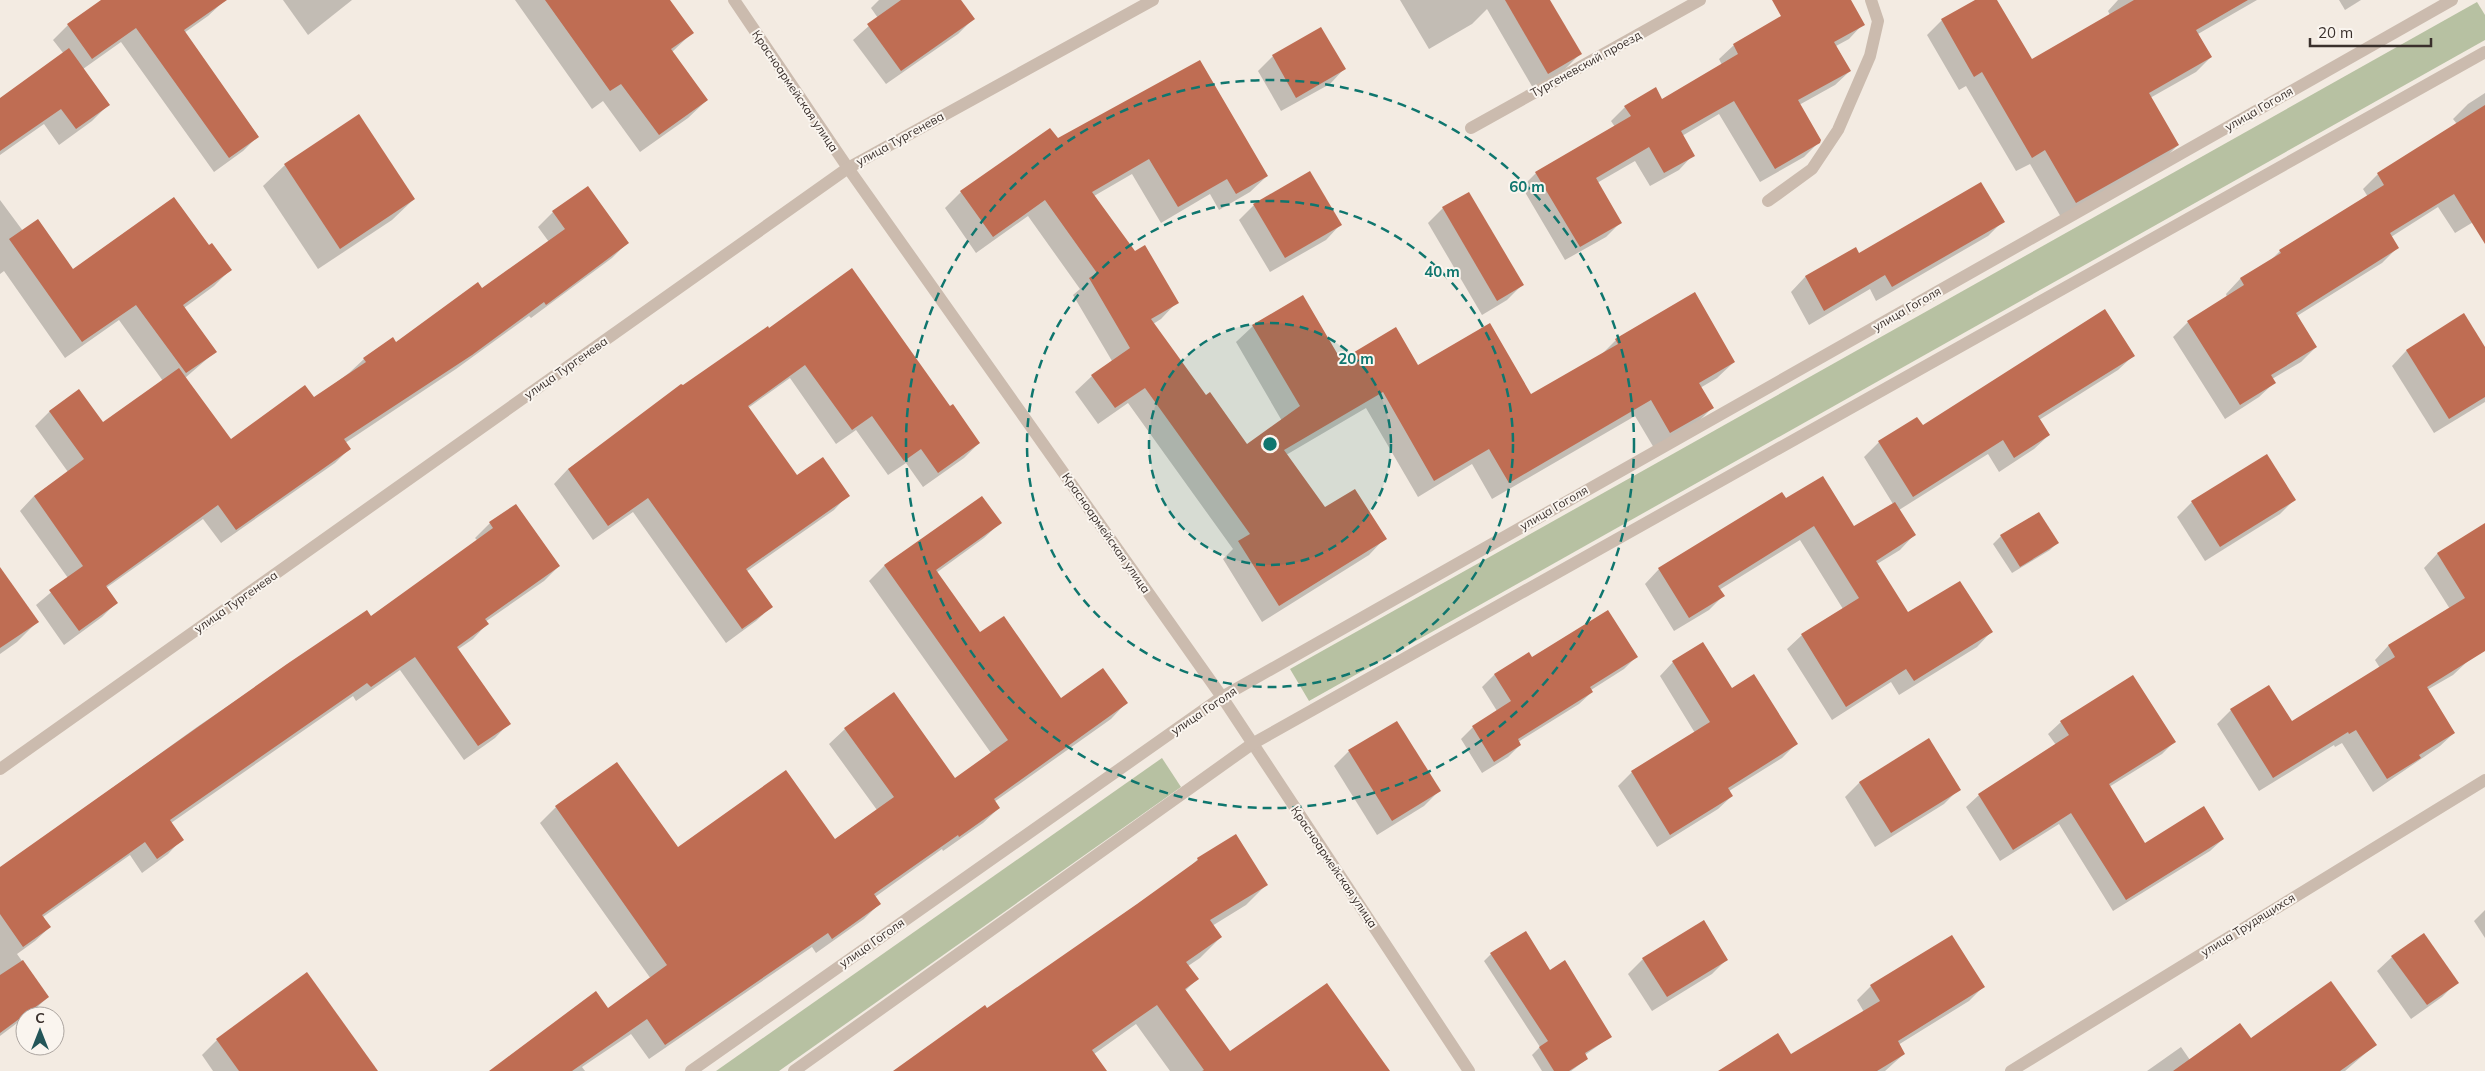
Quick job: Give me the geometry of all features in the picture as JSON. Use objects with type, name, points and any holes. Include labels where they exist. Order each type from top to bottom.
[{"type":"street","name":"Красноармейская улица","points":[[734,0],[848,168],[1222,696],[1469,1071]]},
{"type":"street","name":"улица Тургенева","points":[[0,769],[848,168],[1153,0]]},
{"type":"street","name":"Тургеневский проезд","points":[[1472,128],[1700,0]]},
{"type":"street","points":[[1768,201],[1812,169],[1838,130],[1870,56],[1878,21],[1870,0]]},
{"type":"street","name":"улица Гоголя","points":[[691,1071],[1222,696],[2452,0]]},
{"type":"street","points":[[794,1071],[1252,744],[2485,52]]},
{"type":"street","name":"улица Трудящихся","points":[[2011,1071],[2485,780]]},
{"type":"green space","points":[[2477,2],[2485,15],[2485,40],[1309,701],[1290,669]]},
{"type":"green space","points":[[1162,758],[1181,787],[779,1071],[716,1071]]},
{"type":"building","points":[[101,0],[227,0],[184,30],[259,137],[229,158],[136,28],[92,59],[67,24]]},
{"type":"building","points":[[545,0],[670,0],[694,33],[671,49],[708,100],[659,135],[621,84],[610,91]]},
{"type":"building","points":[[901,0],[961,0],[975,19],[901,71],[867,24]]},
{"type":"building","points":[[1505,0],[1550,0],[1582,54],[1548,74]]},
{"type":"building","points":[[1772,0],[1851,0],[1865,25],[1834,42],[1851,71],[1798,100],[1821,140],[1820,143],[1775,169],[1734,101],[1681,131],[1695,156],[1664,173],[1649,147],[1596,178],[1622,223],[1580,247],[1535,172],[1631,116],[1624,106],[1656,87],[1662,99],[1738,54],[1733,44],[1781,16]]},
{"type":"building","points":[[1975,0],[1997,0],[2032,59],[2134,0],[2248,0],[2196,30],[2212,57],[2149,93],[2179,145],[2076,203],[2045,150],[2032,158],[1982,72],[1974,77],[1941,19]]},
{"type":"building","points":[[1321,27],[1346,69],[1296,98],[1272,55]]},
{"type":"building","points":[[69,48],[110,105],[76,129],[61,109],[0,151],[0,98]]},
{"type":"building","points":[[1200,60],[1268,176],[1236,194],[1227,179],[1178,207],[1149,159],[1092,192],[1135,251],[1145,245],[1179,303],[1151,319],[1206,395],[1210,392],[1247,444],[1300,406],[1252,325],[1303,295],[1341,360],[1396,327],[1418,365],[1490,323],[1531,394],[1618,344],[1615,339],[1695,292],[1735,362],[1699,383],[1714,408],[1670,433],[1651,400],[1509,483],[1489,449],[1434,481],[1383,392],[1284,450],[1325,507],[1355,489],[1387,539],[1279,606],[1238,541],[1250,534],[1145,388],[1115,408],[1091,375],[1130,348],[1089,278],[1097,273],[1045,200],[993,237],[960,191],[1050,128],[1058,138]]},
{"type":"building","points":[[2485,105],[2485,244],[2454,194],[2390,233],[2399,248],[2296,313],[2317,347],[2271,375],[2276,383],[2240,405],[2187,321],[2244,285],[2240,278],[2281,253],[2279,250],[2384,185],[2377,173]]},
{"type":"building","points":[[359,114],[415,199],[340,249],[284,164]]},
{"type":"building","points":[[1310,171],[1342,225],[1285,258],[1253,204]]},
{"type":"building","points":[[1981,182],[2005,222],[1892,287],[1885,275],[1824,311],[1805,276],[1856,247],[1859,253]]},
{"type":"building","points":[[588,186],[629,243],[546,305],[544,302],[472,355],[344,439],[351,449],[236,530],[218,505],[106,586],[118,603],[79,631],[49,590],[83,566],[34,496],[84,459],[49,411],[79,389],[103,422],[179,368],[231,439],[305,385],[314,397],[366,362],[363,358],[393,337],[396,342],[478,282],[482,288],[565,229],[552,211]]},
{"type":"building","points":[[1469,192],[1524,285],[1497,301],[1442,207]]},
{"type":"building","points":[[174,197],[209,245],[212,243],[232,270],[183,305],[217,352],[186,373],[136,305],[82,342],[9,239],[38,219],[73,269]]},
{"type":"building","points":[[852,268],[950,406],[953,404],[980,443],[938,473],[921,449],[904,461],[872,416],[852,430],[805,365],[748,406],[797,475],[823,457],[850,496],[746,569],[773,607],[742,629],[648,498],[608,526],[568,469],[681,384],[683,385],[768,326],[769,328]]},
{"type":"building","points":[[2105,309],[2135,356],[2038,416],[2050,435],[2014,458],[2003,440],[1913,497],[1878,441],[1917,417],[1923,425]]},
{"type":"building","points":[[2464,313],[2485,347],[2485,397],[2449,419],[2406,350]]},
{"type":"building","points":[[2267,454],[2296,500],[2220,547],[2191,501]]},
{"type":"building","points":[[1823,476],[1854,526],[1895,502],[1916,535],[1876,561],[1908,612],[1960,581],[1993,632],[1914,681],[1906,669],[1846,707],[1801,634],[1859,598],[1814,526],[1718,586],[1725,596],[1689,618],[1658,568],[1782,492],[1786,498]]},
{"type":"building","points":[[982,496],[1002,523],[936,570],[980,632],[1004,616],[1061,698],[1103,668],[1128,703],[994,799],[1000,808],[874,894],[881,904],[832,939],[828,933],[665,1045],[647,1019],[572,1071],[489,1071],[596,991],[608,1008],[667,965],[555,806],[617,762],[678,847],[786,770],[835,839],[894,797],[844,728],[894,692],[955,778],[1008,740],[884,565]]},
{"type":"building","points":[[516,504],[560,566],[485,619],[489,624],[457,647],[511,724],[478,746],[415,657],[371,687],[367,683],[170,820],[184,840],[157,859],[145,842],[42,915],[51,927],[23,947],[0,914],[0,867],[287,664],[367,610],[371,616],[493,528],[489,522]]},
{"type":"building","points":[[2039,512],[2059,543],[2020,567],[2000,535]]},
{"type":"building","points":[[2485,523],[2485,651],[2427,687],[2455,733],[2419,755],[2421,758],[2387,779],[2356,730],[2349,734],[2348,732],[2273,778],[2230,709],[2269,685],[2292,721],[2395,657],[2388,645],[2465,598],[2437,553]]},
{"type":"building","points":[[0,567],[39,622],[0,648]]},
{"type":"building","points":[[1608,610],[1638,657],[1590,687],[1593,692],[1518,739],[1521,745],[1494,762],[1472,726],[1511,701],[1494,674],[1529,652],[1532,657]]},
{"type":"building","points":[[1703,642],[1732,688],[1754,674],[1798,744],[1728,788],[1733,796],[1670,835],[1631,771],[1710,722],[1672,661]]},
{"type":"building","points":[[2133,675],[2176,742],[2109,784],[2145,843],[2204,806],[2224,839],[2126,900],[2071,813],[2013,850],[1978,794],[2069,735],[2060,721]]},
{"type":"building","points":[[1397,721],[1441,791],[1392,821],[1348,750]]},
{"type":"building","points":[[1929,738],[1961,790],[1891,833],[1859,782]]},
{"type":"building","points":[[1236,834],[1268,885],[1210,920],[1222,937],[1186,962],[1199,979],[1185,989],[1230,1051],[1327,983],[1390,1071],[1202,1071],[1204,1070],[1157,1005],[1092,1050],[1107,1071],[893,1071],[985,1005],[987,1008],[1137,904],[1198,860],[1197,858]]},
{"type":"building","points":[[1704,920],[1728,960],[1667,997],[1642,958]]},
{"type":"building","points":[[1526,931],[1550,970],[1565,960],[1612,1037],[1585,1053],[1588,1059],[1569,1071],[1554,1071],[1539,1047],[1548,1041],[1490,953]]},
{"type":"building","points":[[2424,933],[2459,983],[2427,1005],[2391,956]]},
{"type":"building","points":[[1952,935],[1985,987],[1898,1041],[1905,1054],[1877,1071],[1718,1071],[1778,1033],[1791,1054],[1880,1001],[1870,985]]},
{"type":"building","points":[[23,960],[49,997],[37,1006],[15,1006],[15,1022],[0,1033],[0,975]]},
{"type":"building","points":[[307,972],[378,1071],[239,1071],[216,1039]]},
{"type":"building","points":[[2331,981],[2377,1045],[2340,1071],[2173,1071],[2240,1023],[2251,1038]]}]
